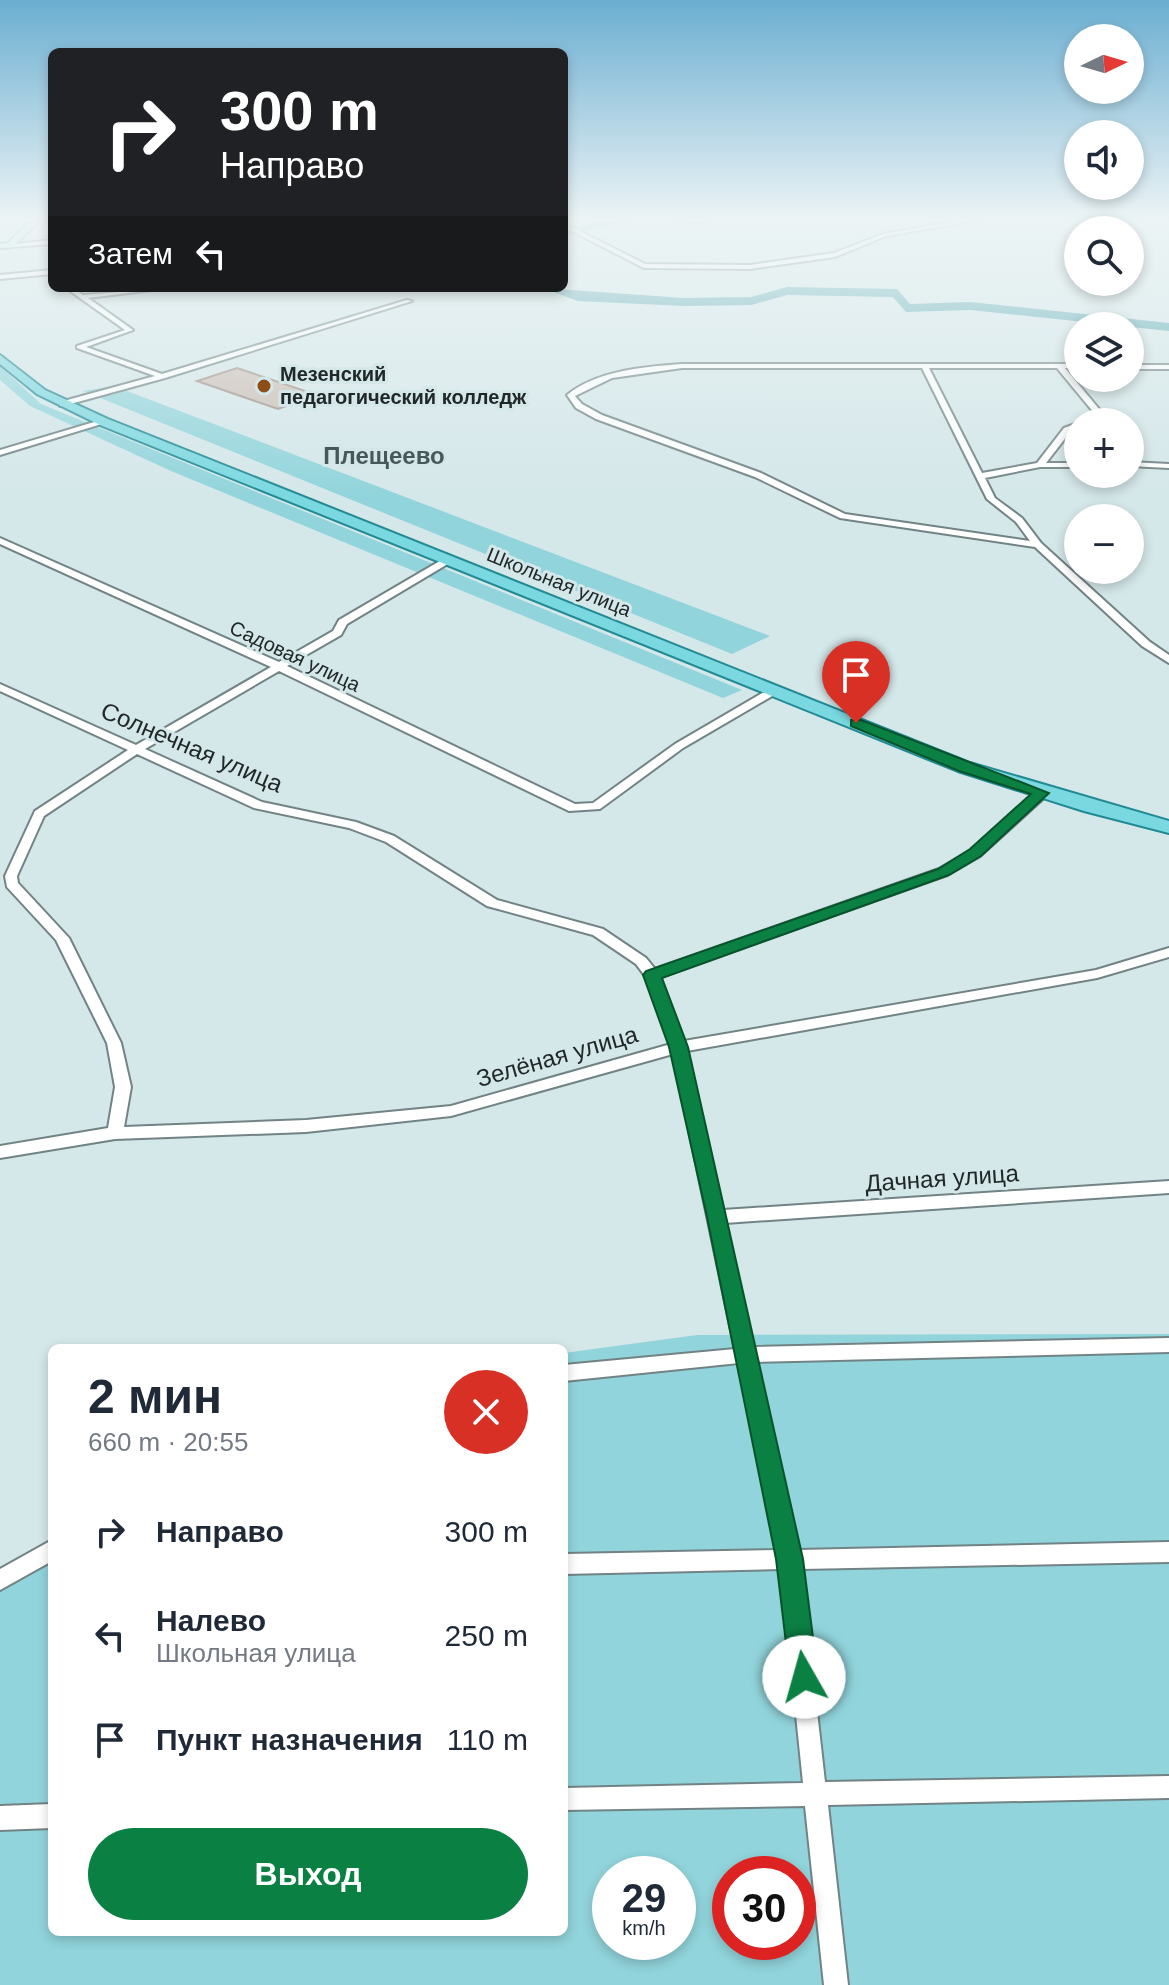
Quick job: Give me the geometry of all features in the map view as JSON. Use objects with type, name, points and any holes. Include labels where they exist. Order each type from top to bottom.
[{"type":"main road","name":"Школьная улица","points":[[0,358],[41,392],[104,422],[964,767],[1042,793],[1169,827]]},
{"type":"street","points":[[105,313],[130,330],[79,347],[162,376]]},
{"type":"street","points":[[63,404],[371,313]]},
{"type":"street","points":[[924,366],[991,499],[1019,520],[1038,545],[1146,644],[1169,660]]},
{"type":"street","points":[[1059,366],[1094,408]]},
{"type":"street","points":[[1038,545],[843,516],[758,475],[599,417],[579,406],[571,395],[580,388],[650,369],[1064,366]]},
{"type":"street","points":[[1144,367],[1169,367]]},
{"type":"street","points":[[0,453],[104,422]]},
{"type":"street","points":[[1040,465],[1064,434]]},
{"type":"street","points":[[981,476],[1040,465],[1064,465]]},
{"type":"street","points":[[1144,465],[1169,466]]},
{"type":"street","name":"Садовая улица","points":[[0,541],[278,666],[573,808],[596,806],[679,746],[775,690]]},
{"type":"street","points":[[115,1133],[123,1087],[114,1043],[62,938],[12,884],[11,876],[39,814],[137,749],[337,633],[343,622],[448,560]]},
{"type":"street","name":"Солнечная улица","points":[[0,687],[258,805],[352,825],[390,839],[492,903],[598,932],[641,961],[652,975]]},
{"type":"street","points":[[836,1985],[818,1795],[790,1559],[679,1047],[652,975],[943,872],[976,853],[1042,793]]},
{"type":"street","name":"Зелёная улица","points":[[0,1152],[115,1133],[306,1126],[451,1111],[679,1047],[1097,974],[1169,952]]},
{"type":"street","name":"Дачная улица","points":[[717,1217],[1169,1187]]},
{"type":"street","points":[[568,1373],[747,1355],[1169,1345]]},
{"type":"street","points":[[568,1564],[1169,1552]]},
{"type":"street","points":[[0,1580],[47,1557]]},
{"type":"street","points":[[568,1799],[1169,1787]]},
{"type":"street","points":[[0,1818],[48,1816]]},
{"type":"shaded area","points":[[0,366],[41,404],[742,690],[723,698],[171,471],[30,406],[0,380]]},
{"type":"shaded area","points":[[114,386],[770,636],[732,654],[83,391]]},
{"type":"shaded area","points":[[1169,1334],[1169,1985],[0,1985],[0,1572],[48,1542],[48,1936],[568,1936],[568,1352],[697,1335]]},
{"type":"building","name":"Мезенский педагогический колледж","points":[[237,368],[317,395],[278,409],[197,381]]},
{"type":"waterway","points":[[1033,313],[1169,327]]},
{"type":"place","name":"Мезенский педагогический колледж","points":[[264,386]]},
{"type":"district","name":"Плещеево","points":[[384,455]]},
{"type":"route","points":[[804,1677],[790,1559],[717,1217],[679,1047],[652,975],[911,886],[943,872],[976,853],[1042,793],[964,767],[856,723]]}]
